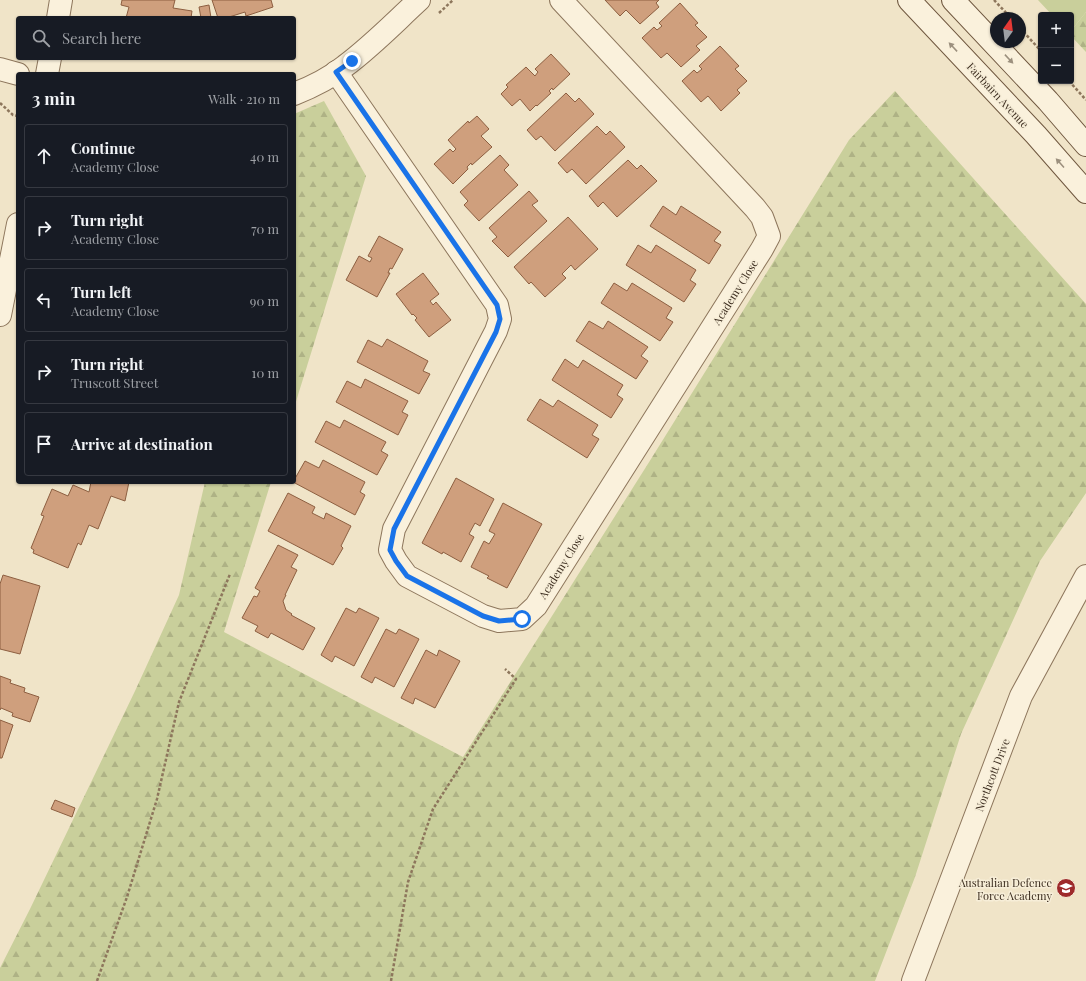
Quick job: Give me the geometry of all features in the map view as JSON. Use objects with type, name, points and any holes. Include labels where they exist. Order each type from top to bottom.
[{"type":"street","points":[[58,16],[61,0]]},
{"type":"street","points":[[296,93],[344,67],[420,0]]},
{"type":"street","name":"Academy Close","points":[[336,72],[497,305],[500,319],[496,332],[394,529],[390,550],[407,576],[483,616],[499,621],[522,619],[536,606],[758,256],[769,236],[762,217],[755,208],[561,0]]},
{"type":"street","name":"Fairbairn Avenue","points":[[909,0],[1036,135],[1086,192]]},
{"type":"street","points":[[953,0],[1048,101],[1086,145]]},
{"type":"street","points":[[47,72],[50,60]]},
{"type":"street","points":[[0,68],[16,73]]},
{"type":"street","points":[[0,315],[16,234]]},
{"type":"street","name":"Northcott Drive","points":[[913,981],[1021,696],[1086,576]]},
{"type":"path","points":[[994,0],[1005,12]]},
{"type":"path","points":[[1026,35],[1038,48]]},
{"type":"path","points":[[1071,84],[1086,100]]},
{"type":"path","points":[[0,103],[13,115],[16,116]]},
{"type":"path","points":[[97,981],[127,897],[157,799],[179,702],[230,574]]},
{"type":"path","points":[[391,981],[408,882],[433,809],[516,679],[505,669]]},
{"type":"green space","points":[[1038,0],[1086,0],[1086,12],[1074,27],[1074,12],[1049,12]]},
{"type":"green space","points":[[1086,12],[1086,52],[1074,39],[1074,27]]},
{"type":"green space","points":[[895,91],[1086,304],[1086,493],[1040,561],[961,734],[915,877],[875,981],[0,981],[0,968],[135,691],[179,595],[205,484],[270,484],[224,632],[463,757],[651,459],[849,140]]},
{"type":"green space","points":[[324,101],[366,176],[296,402],[296,113]]},
{"type":"building","points":[[122,0],[175,0],[173,8],[192,11],[191,16],[127,16],[129,7],[121,5]]},
{"type":"building","points":[[212,0],[271,0],[273,7],[246,16],[245,12],[232,16],[217,16]]},
{"type":"building","points":[[605,0],[659,0],[656,3],[659,7],[640,24],[626,10],[620,16]]},
{"type":"building","points":[[680,3],[698,23],[695,25],[707,37],[696,46],[700,50],[681,67],[667,53],[661,58],[642,38],[654,27],[657,30],[662,26],[659,23]]},
{"type":"building","points":[[209,5],[211,16],[201,16],[199,7]]},
{"type":"building","points":[[720,46],[739,66],[735,69],[747,81],[737,90],[740,93],[721,111],[708,96],[701,102],[682,81],[694,70],[697,73],[702,69],[699,66]]},
{"type":"building","points":[[551,54],[570,74],[553,90],[552,88],[549,91],[551,93],[530,111],[520,99],[512,106],[501,94],[508,87],[506,85],[526,67],[535,76],[538,72],[535,69]]},
{"type":"building","points":[[566,93],[575,102],[579,98],[594,114],[555,151],[541,136],[536,140],[527,130]]},
{"type":"building","points":[[477,116],[489,129],[481,136],[492,147],[472,165],[471,163],[467,167],[468,169],[453,184],[434,164],[450,149],[453,152],[456,149],[448,140],[468,121],[469,123]]},
{"type":"building","points":[[597,126],[606,135],[610,131],[625,147],[586,184],[572,169],[567,173],[558,163]]},
{"type":"building","points":[[500,155],[509,165],[504,170],[518,185],[479,221],[464,205],[468,201],[460,192]]},
{"type":"building","points":[[628,160],[637,169],[641,165],[657,181],[617,217],[603,202],[598,207],[589,196]]},
{"type":"building","points":[[529,191],[538,201],[532,205],[547,221],[508,257],[492,241],[497,237],[489,228]]},
{"type":"building","points":[[663,206],[676,215],[681,206],[721,232],[714,241],[721,245],[709,264],[650,226]]},
{"type":"building","points":[[568,217],[598,249],[575,270],[571,265],[562,274],[566,278],[545,297],[531,282],[529,284],[514,267]]},
{"type":"building","points":[[379,236],[403,249],[392,269],[390,268],[388,273],[390,273],[377,297],[346,280],[359,256],[370,262],[372,258],[368,256]]},
{"type":"building","points":[[638,245],[651,253],[656,245],[696,270],[690,280],[696,284],[684,302],[626,265]]},
{"type":"building","points":[[423,273],[439,294],[430,301],[433,305],[436,302],[451,320],[429,337],[415,320],[417,318],[413,314],[412,315],[396,294]]},
{"type":"building","points":[[614,283],[627,291],[632,283],[672,308],[666,318],[673,322],[660,341],[601,303]]},
{"type":"building","points":[[589,321],[603,329],[608,321],[648,347],[641,356],[648,361],[636,379],[576,341]]},
{"type":"building","points":[[387,339],[428,361],[423,371],[430,374],[419,394],[357,362],[368,340],[382,347]]},
{"type":"building","points":[[565,359],[578,368],[583,360],[623,385],[617,395],[623,399],[611,418],[552,380]]},
{"type":"building","points":[[365,379],[408,401],[402,412],[408,415],[398,435],[336,402],[347,381],[361,388]]},
{"type":"building","points":[[540,399],[553,407],[558,400],[598,425],[592,435],[599,439],[587,458],[527,420]]},
{"type":"building","points":[[344,420],[386,442],[381,451],[388,455],[377,475],[315,442],[326,421],[340,428]]},
{"type":"building","points":[[323,460],[365,482],[360,492],[365,495],[355,515],[296,484],[296,477],[305,461],[319,468]]},
{"type":"building","points":[[456,478],[494,499],[480,526],[475,523],[469,534],[474,537],[461,562],[422,543]]},
{"type":"building","points":[[91,484],[129,484],[125,501],[111,496],[98,529],[89,525],[81,545],[78,543],[68,568],[33,553],[34,550],[31,548],[44,516],[41,515],[52,489],[68,496],[73,485],[89,492]]},
{"type":"building","points":[[288,493],[315,507],[312,513],[324,519],[326,513],[351,526],[341,546],[343,548],[333,565],[268,531]]},
{"type":"building","points":[[503,503],[542,524],[507,588],[487,578],[489,576],[471,567],[484,541],[489,544],[495,534],[489,531]]},
{"type":"building","points":[[278,545],[298,555],[291,567],[297,570],[283,601],[286,610],[292,614],[291,615],[315,628],[303,650],[271,633],[268,638],[255,631],[258,626],[242,618],[254,596],[257,597],[260,591],[255,588]]},
{"type":"building","points":[[3,575],[40,586],[20,654],[0,649],[0,584]]},
{"type":"building","points":[[346,608],[356,613],[359,608],[379,618],[354,666],[335,656],[332,662],[321,655]]},
{"type":"building","points":[[386,629],[396,634],[399,629],[419,639],[394,687],[375,677],[372,683],[361,677]]},
{"type":"building","points":[[426,650],[437,656],[439,650],[460,661],[435,708],[415,698],[413,704],[401,698]]},
{"type":"building","points":[[0,676],[11,680],[10,683],[25,688],[24,692],[39,697],[30,722],[12,716],[13,713],[1,708],[0,710]]},
{"type":"building","points":[[0,720],[13,725],[2,758],[0,758]]},
{"type":"building","points":[[55,800],[75,808],[72,817],[51,809]]},
{"type":"place","name":"Australian Defence Force Academy","points":[[1066,888]]},
{"type":"route","points":[[352,61],[336,72],[497,305],[500,319],[496,332],[394,529],[390,550],[407,576],[483,616],[499,621],[522,619]]}]
